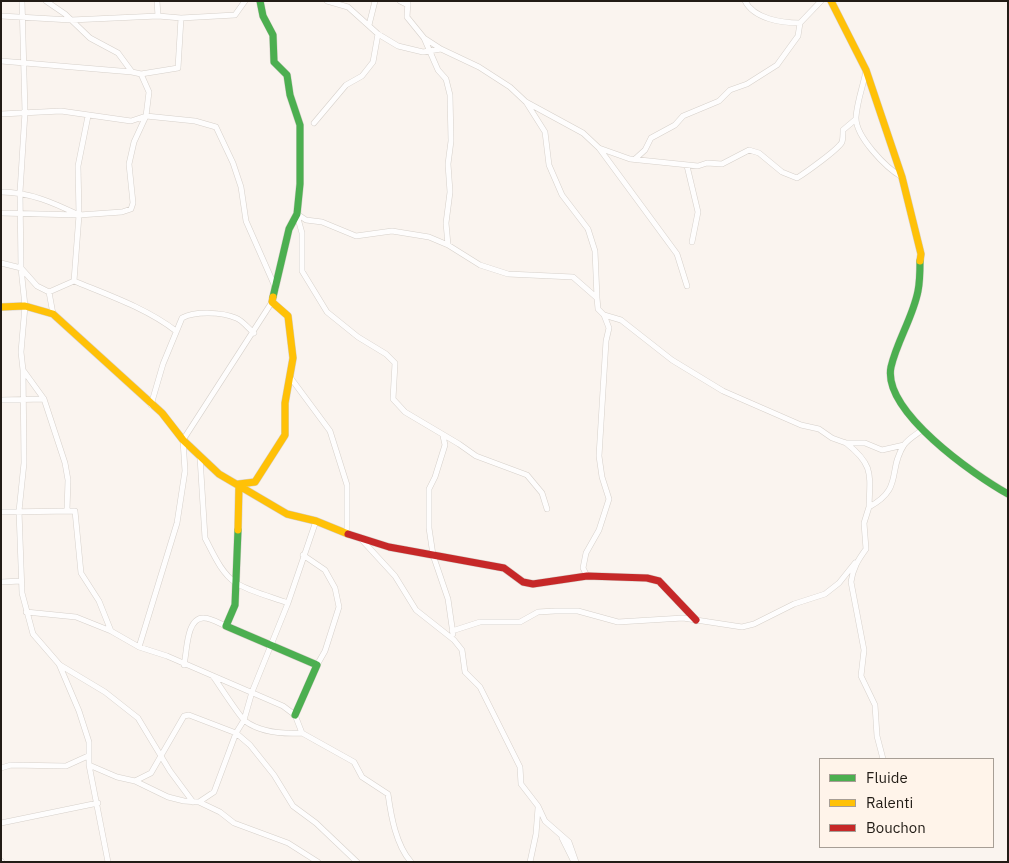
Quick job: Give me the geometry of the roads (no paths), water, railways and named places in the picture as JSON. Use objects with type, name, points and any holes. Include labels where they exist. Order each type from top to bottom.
[{"type":"street","points":[[22,1],[25,112],[20,192],[22,214],[21,268],[25,306],[22,352],[24,463],[19,511],[22,581],[26,612],[33,634],[60,664],[105,692],[138,718],[161,753],[170,771],[196,802]]},
{"type":"street","points":[[46,1],[71,20],[90,38],[118,53],[132,72]]},
{"type":"street","points":[[157,1],[158,16]]},
{"type":"street","points":[[1,16],[71,20],[235,15],[245,1]]},
{"type":"street","points":[[260,1],[263,16],[273,35],[274,62],[287,75],[290,95],[300,126],[297,214],[302,233],[302,271],[327,312],[358,337],[386,354],[395,363],[393,399],[405,412],[476,456],[527,475],[542,493],[547,509]]},
{"type":"street","points":[[327,1],[348,7],[378,34],[398,46],[423,52],[441,50]]},
{"type":"street","points":[[369,25],[375,1]]},
{"type":"street","points":[[400,1],[408,3],[407,17],[424,38],[438,70],[446,79],[450,95],[451,141],[448,164],[450,192],[446,223],[448,245]]},
{"type":"street","points":[[745,1],[748,8],[762,16],[787,23],[800,23]]},
{"type":"street","points":[[635,159],[645,150],[651,138],[675,126],[684,116],[719,101],[730,90],[747,84],[777,64],[798,36],[800,23],[821,1]]},
{"type":"street","points":[[831,1],[866,70],[902,177],[921,254],[918,292],[891,368],[892,386],[900,403],[922,430],[985,481],[1008,494]]},
{"type":"street","points":[[1,61],[141,74],[178,68],[181,18]]},
{"type":"street","points":[[314,123],[346,85],[362,76],[373,62],[378,34]]},
{"type":"street","points":[[424,38],[441,50],[479,67],[510,87],[526,102],[545,132],[549,165],[562,196],[588,228],[595,251],[598,308],[604,315],[609,328],[606,341],[599,456],[602,477],[609,499],[599,530],[586,553],[583,568],[587,576]]},
{"type":"street","points":[[866,70],[856,119],[862,137],[891,171],[902,177]]},
{"type":"street","points":[[1,213],[80,215],[122,212],[131,209],[133,203],[129,164],[134,142],[146,116],[149,92],[141,74]]},
{"type":"street","points":[[526,102],[583,133],[599,148],[677,254],[687,286]]},
{"type":"street","points":[[1,114],[15,115],[25,112],[61,111],[131,121],[146,116],[195,121],[216,127],[233,163],[241,187],[246,221],[276,289]]},
{"type":"street","points":[[74,280],[80,215],[78,166],[88,116]]},
{"type":"street","points":[[599,148],[635,159],[687,166],[722,164],[750,150],[759,152],[782,172],[797,178],[811,170],[825,156],[838,148],[842,141],[843,130],[856,119]]},
{"type":"street","points":[[687,166],[698,212],[692,242]]},
{"type":"street","points":[[1,192],[20,192],[47,200],[80,215]]},
{"type":"street","points":[[297,214],[306,220],[322,222],[356,236],[392,231],[421,235],[448,245],[489,269],[508,274],[574,278],[598,298]]},
{"type":"street","points":[[139,647],[177,523],[185,471],[183,440],[254,333],[272,302],[289,229],[297,214]]},
{"type":"street","points":[[1,263],[21,268],[37,286],[50,292]]},
{"type":"street","points":[[50,292],[74,280]]},
{"type":"street","points":[[74,280],[165,322],[176,331]]},
{"type":"street","points":[[50,292],[53,314]]},
{"type":"street","points":[[240,484],[255,482],[285,436],[285,403],[293,358],[288,316],[272,302]]},
{"type":"street","points":[[1,307],[25,306],[53,314],[162,413],[183,440],[219,474],[240,484],[287,514],[316,521],[347,532],[360,539],[504,568],[523,582],[533,584],[587,576],[647,578],[659,581],[696,620]]},
{"type":"street","points":[[151,405],[182,318],[189,315],[218,314],[237,318],[254,333]]},
{"type":"street","points":[[452,631],[480,622],[520,622],[538,612],[555,611],[592,614],[618,622],[683,618],[728,627],[742,627],[754,624],[778,611],[825,594],[839,583],[866,549],[864,522],[869,507],[870,473],[864,457],[846,443],[832,438],[819,428],[801,425],[723,391],[672,360],[621,320],[604,315]]},
{"type":"street","points":[[23,370],[44,399],[65,463],[68,480],[67,510]]},
{"type":"street","points":[[290,377],[330,431],[347,485],[347,532]]},
{"type":"street","points":[[1,400],[44,399]]},
{"type":"street","points":[[846,443],[865,443],[882,450],[904,444],[922,430]]},
{"type":"street","points":[[443,436],[445,445],[435,477],[429,489],[429,528],[433,555],[448,599],[454,640]]},
{"type":"street","points":[[869,507],[881,500],[892,487],[904,444]]},
{"type":"street","points":[[200,457],[205,538],[224,570],[236,583],[288,603]]},
{"type":"street","points":[[226,626],[235,605],[240,484]]},
{"type":"street","points":[[1,512],[67,510],[75,512],[81,573],[99,601],[111,631]]},
{"type":"street","points":[[196,802],[214,792],[236,733],[244,720],[252,692],[288,603],[316,521]]},
{"type":"street","points":[[360,539],[395,576],[416,610],[454,640],[462,650],[465,672],[480,687],[520,767],[521,784],[538,806],[545,821],[562,838],[575,862]]},
{"type":"street","points":[[295,715],[325,651],[339,606],[335,588],[325,570],[303,555]]},
{"type":"street","points":[[855,563],[851,582],[864,650],[861,676],[875,705],[877,736],[883,758]]},
{"type":"street","points":[[1,582],[22,581]]},
{"type":"street","points":[[26,612],[76,617],[111,631],[139,647],[167,656],[184,665],[270,699],[295,715],[302,733]]},
{"type":"street","points":[[184,665],[192,625],[196,619],[204,618],[317,665]]},
{"type":"street","points":[[60,664],[89,742],[89,765],[98,803],[108,862]]},
{"type":"street","points":[[212,675],[244,720],[259,728],[288,734],[302,733],[354,762],[362,777],[388,794],[390,809],[405,855],[411,862]]},
{"type":"street","points":[[135,781],[151,773],[184,716],[189,715],[236,733],[250,745],[274,775],[294,806],[316,823],[357,862]]},
{"type":"street","points":[[1,768],[12,765],[66,766],[88,756]]},
{"type":"street","points":[[89,765],[117,777],[135,781],[168,797],[196,802],[220,812],[234,823],[288,843],[318,862]]},
{"type":"street","points":[[1,823],[98,803]]},
{"type":"street","points":[[530,862],[536,834],[538,806]]},
{"type":"street","points":[[404,862],[405,855]]}]
